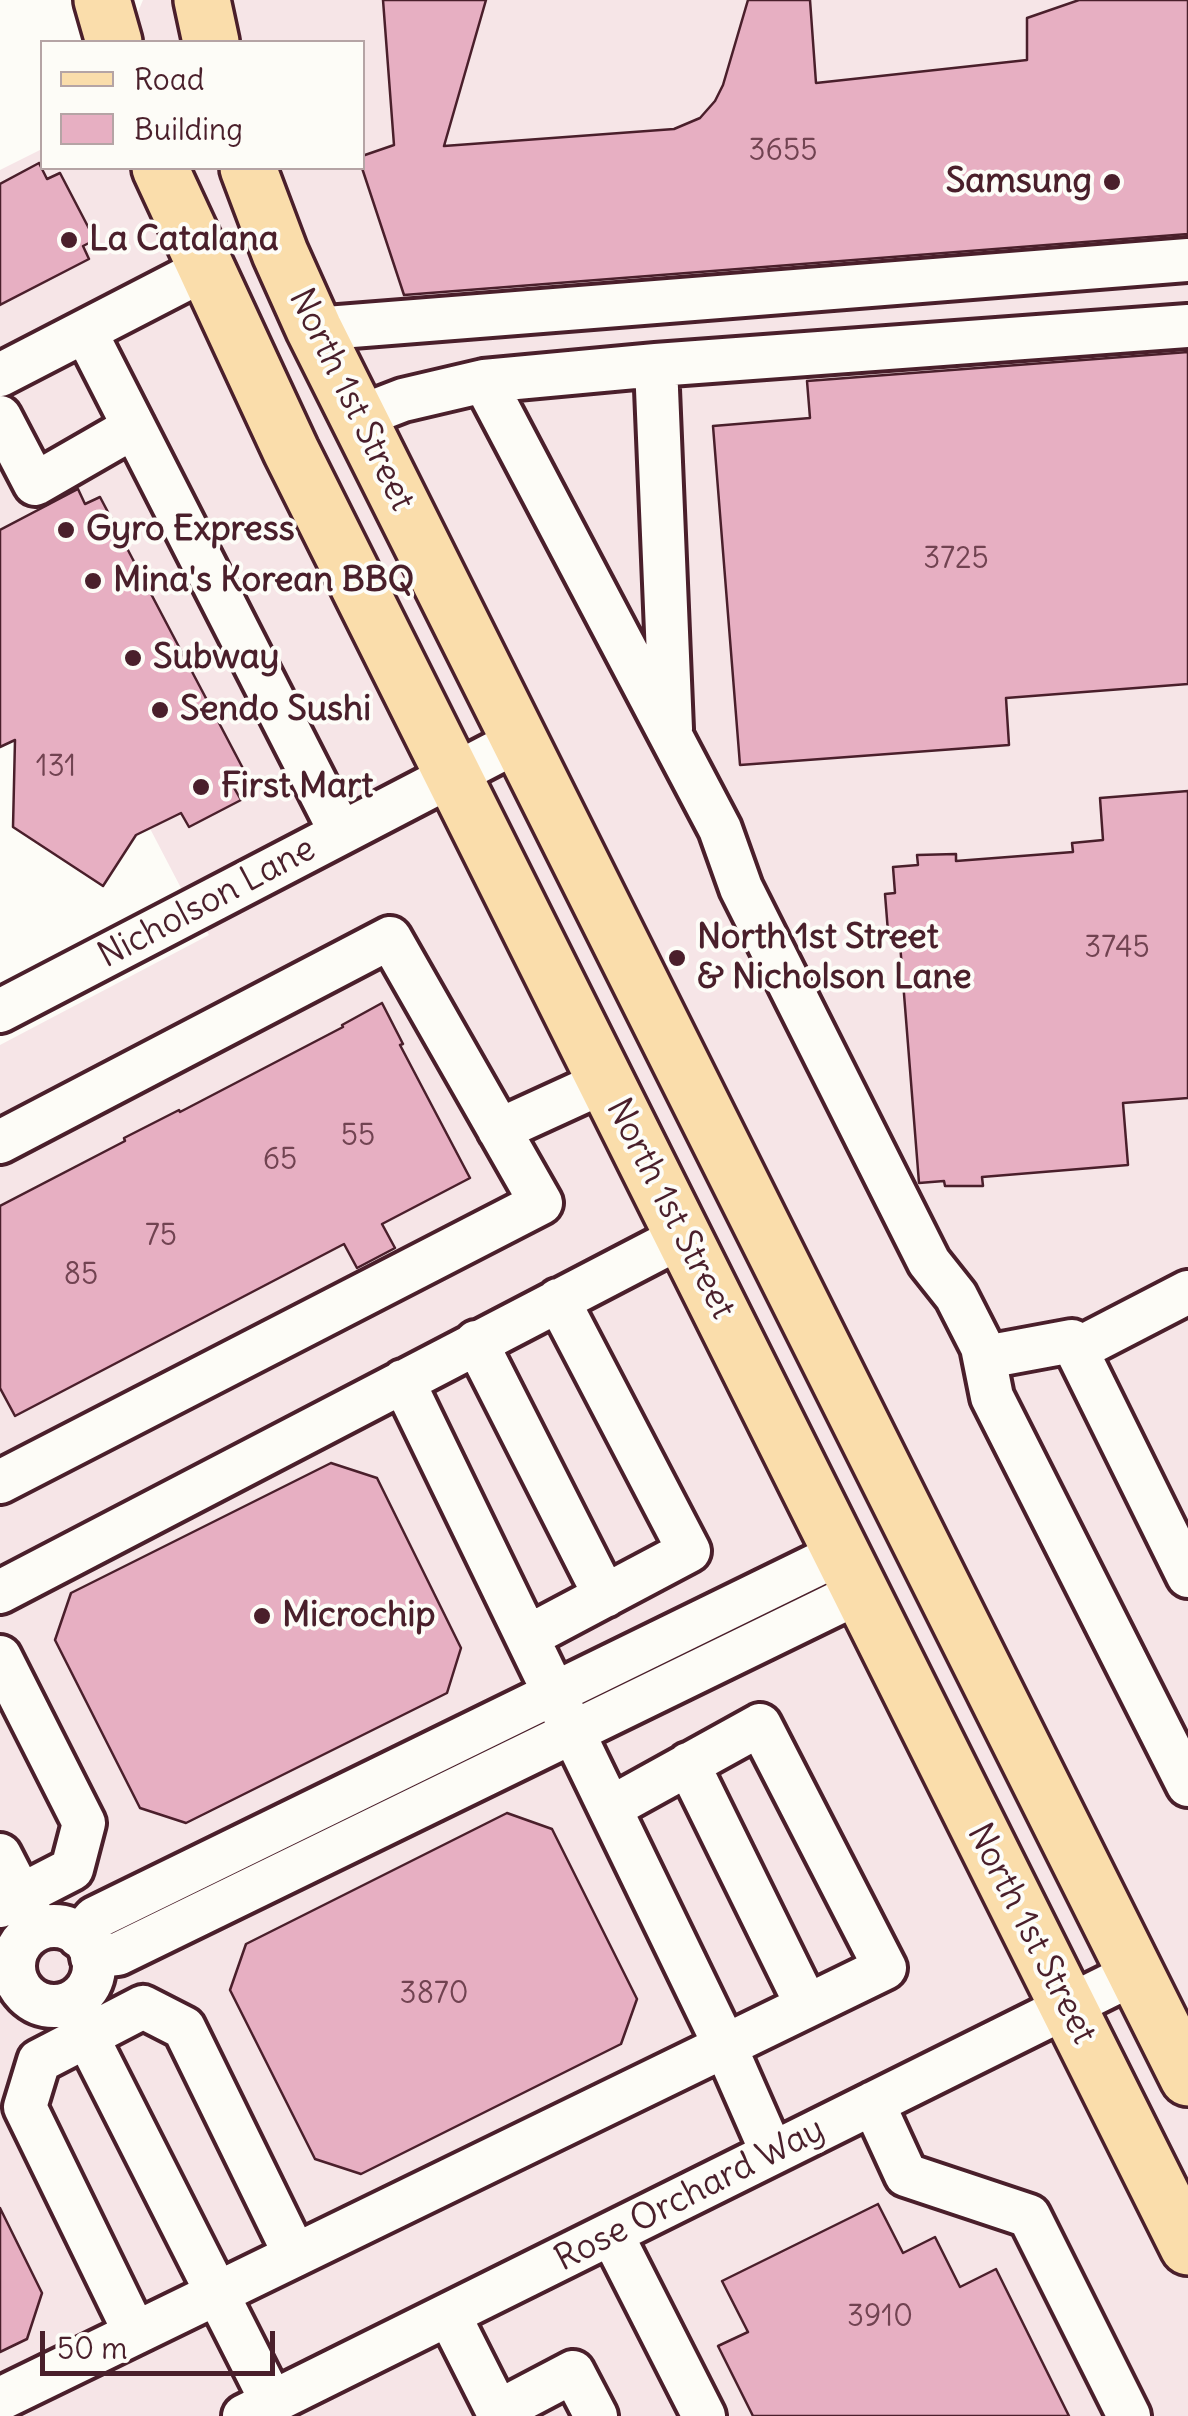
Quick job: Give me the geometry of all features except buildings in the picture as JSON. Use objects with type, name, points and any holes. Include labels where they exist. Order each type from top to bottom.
[{"type":"main road","points":[[102,0],[113,40]]},
{"type":"main road","points":[[202,0],[210,40]]},
{"type":"main road","name":"North 1st Street","points":[[161,170],[292,451],[1188,2247]]},
{"type":"main road","name":"North 1st Street","points":[[249,170],[314,329],[1188,2078]]},
{"type":"street","points":[[314,329],[1188,260]]},
{"type":"street","points":[[0,376],[205,269]]},
{"type":"street","points":[[359,417],[404,400],[484,381],[656,364],[1188,326]]},
{"type":"street","points":[[85,331],[342,834]]},
{"type":"street","points":[[656,364],[671,739]]},
{"type":"street","points":[[484,381],[720,829],[742,888],[928,1262],[956,1296],[986,1357],[992,1397],[1188,1785]]},
{"type":"street","points":[[0,418],[36,484],[134,427]]},
{"type":"street","name":"Nicholson Lane","points":[[0,1011],[520,740]]},
{"type":"street","points":[[0,1142],[390,938],[541,1203],[0,1482]]},
{"type":"street","points":[[500,1130],[606,1081]]},
{"type":"street","points":[[0,1592],[683,1236]]},
{"type":"street","points":[[1078,1349],[1188,1292]]},
{"type":"street","points":[[527,1638],[689,1551],[558,1300]]},
{"type":"street","points":[[986,1357],[1072,1341],[1188,1576]]},
{"type":"street","points":[[476,1342],[605,1596]]},
{"type":"street","points":[[403,1380],[725,2046],[772,2154]]},
{"type":"street","points":[[294,2256],[184,2028],[143,2007],[80,2019],[27,1996],[14,1977],[15,1954],[28,1935],[46,1925],[95,1918],[555,1693],[851,1572]]},
{"type":"street","points":[[46,1925],[118,1954],[573,1732],[851,1572]]},
{"type":"street","points":[[0,1657],[84,1823],[72,1869],[46,1925]]},
{"type":"street","points":[[0,2399],[885,1968],[760,1724],[610,1808]]},
{"type":"street","points":[[688,1764],[807,2006]]},
{"type":"street","points":[[0,1855],[46,1925],[94,1967],[80,2019],[39,2061],[25,2107],[135,2333]]},
{"type":"street","name":"Rose Orchard Way","points":[[258,2409],[1135,1973]]},
{"type":"street","points":[[80,2019],[217,2294],[258,2409]]},
{"type":"street","points":[[873,2103],[906,2175],[1029,2216],[1129,2416]]},
{"type":"street","points":[[612,2235],[704,2416]]},
{"type":"street","points":[[450,2315],[498,2414],[573,2372],[596,2416]]},
{"type":"shaded area","points":[[143,0],[1188,0],[1188,2416],[0,2416],[0,1045],[209,935],[0,541],[0,170],[40,150],[40,170],[365,170],[365,40],[126,40]]},
{"type":"place","name":"Samsung","points":[[1112,182]]},
{"type":"place","name":"La Catalana","points":[[69,240]]},
{"type":"place","name":"Gyro Express","points":[[66,530]]},
{"type":"place","name":"Mina's Korean BBQ","points":[[93,581]]},
{"type":"place","name":"Subway","points":[[133,658]]},
{"type":"place","name":"Sendo Sushi","points":[[160,710]]},
{"type":"place","name":"First Mart","points":[[201,787]]},
{"type":"place","name":"North 1st Street & Nicholson Lane","points":[[677,958]]},
{"type":"place","name":"Microchip","points":[[262,1616]]}]
